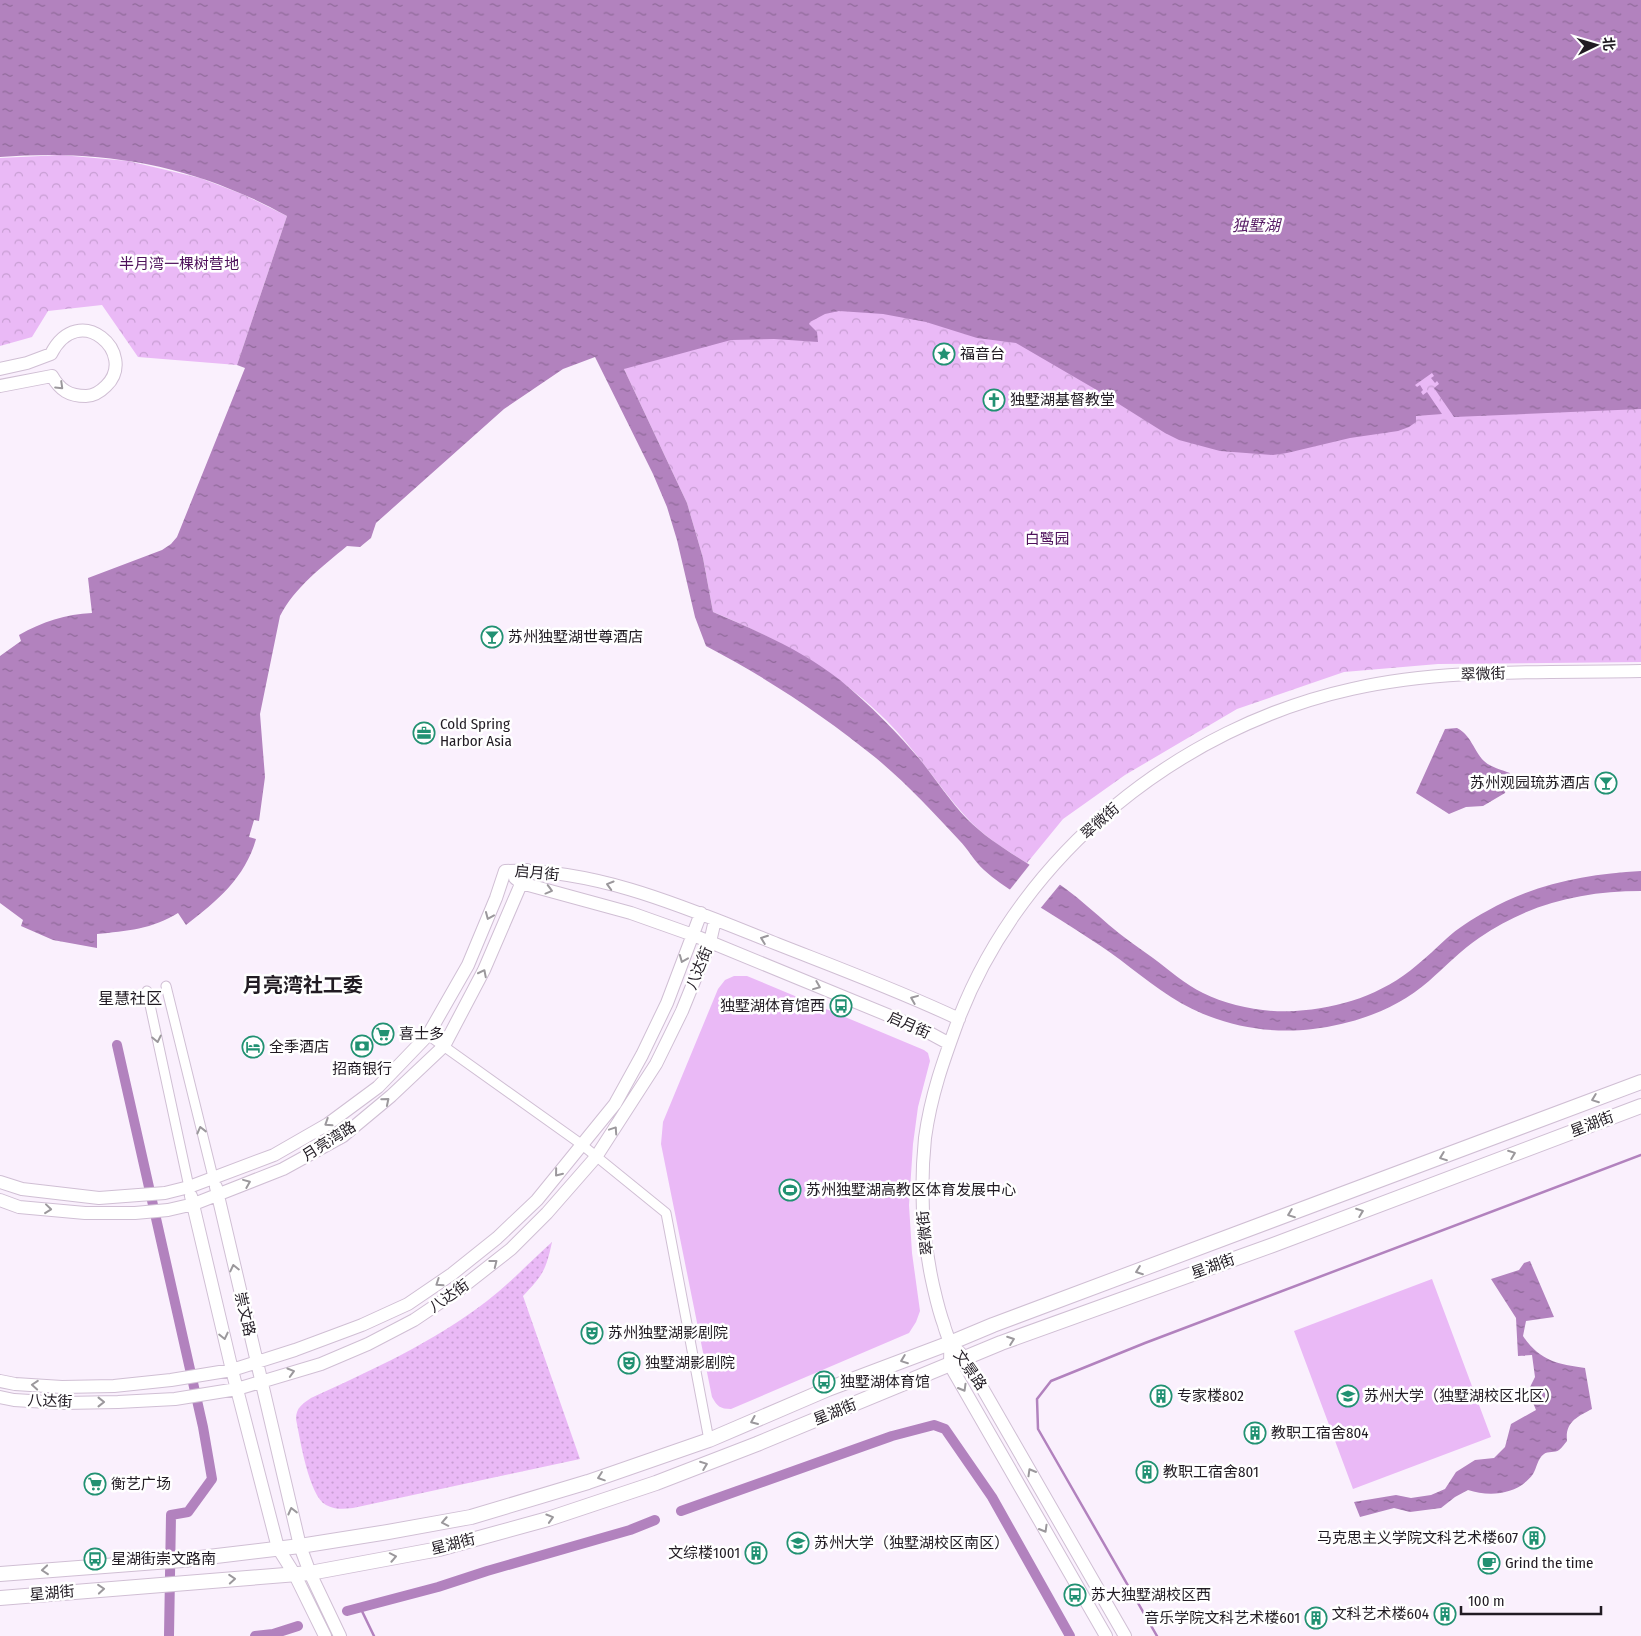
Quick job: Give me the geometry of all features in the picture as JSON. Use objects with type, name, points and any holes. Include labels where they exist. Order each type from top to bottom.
[{"type":"main road","name":"星湖街","points":[[0,1574],[182,1560],[300,1546],[471,1517],[588,1482],[709,1440],[828,1389],[993,1325],[1641,1082]]},
{"type":"main road","name":"星湖街","points":[[0,1598],[310,1572],[439,1548],[548,1519],[656,1484],[965,1358],[1273,1245],[1641,1106]]},
{"type":"street","points":[[0,369],[27,363],[51,354],[56,343],[67,334],[82,330],[98,334],[106,341],[114,354],[115,369],[108,384],[102,390],[90,396],[75,396],[63,391],[52,376],[0,386]]},
{"type":"street","name":"翠微街","points":[[950,1343],[938,1307],[929,1269],[924,1232],[922,1193],[928,1117],[937,1080],[948,1043],[984,965],[1021,908],[1049,872],[1079,839],[1112,808],[1167,768],[1226,734],[1266,715],[1302,702],[1352,688],[1419,678],[1487,674],[1641,671]]},
{"type":"street","name":"启月街","points":[[505,871],[528,870],[585,878],[700,913],[838,968],[959,1020]]},
{"type":"street","name":"月亮湾路","points":[[0,1200],[18,1206],[66,1211],[135,1214],[168,1210],[194,1204],[283,1169],[343,1136],[391,1096],[444,1046],[484,970],[528,870]]},
{"type":"street","name":"启月街","points":[[505,871],[521,883],[632,913],[693,935],[924,1030],[948,1043]]},
{"type":"street","name":"月亮湾路","points":[[0,1182],[22,1189],[99,1198],[165,1193],[213,1178],[274,1155],[328,1124],[378,1087],[428,1035],[468,965],[496,898],[505,871]]},
{"type":"street","name":"八达街","points":[[0,1381],[62,1388],[114,1386],[206,1375],[256,1363],[362,1325],[408,1304],[452,1274],[498,1238],[536,1200],[615,1104],[642,1055],[667,1003],[700,913]]},
{"type":"street","name":"八达街","points":[[0,1397],[14,1400],[64,1403],[118,1402],[175,1399],[237,1389],[321,1364],[368,1344],[414,1320],[460,1290],[511,1249],[547,1213],[596,1156],[656,1064],[682,1011],[710,942],[716,920]]},
{"type":"street","name":"崇文路","points":[[166,986],[218,1195],[260,1382],[300,1546],[340,1636]]},
{"type":"street","name":"崇文路","points":[[147,991],[189,1186],[232,1370],[278,1548],[295,1574],[324,1636]]},
{"type":"street","points":[[428,1035],[581,1144],[666,1214],[709,1440]]},
{"type":"street","name":"文景路","points":[[950,1343],[965,1358],[1125,1636]]},
{"type":"street","name":"文景路","points":[[950,1343],[950,1365],[1106,1636]]},
{"type":"green space","name":"半月湾一棵树营地","points":[[61,155],[128,161],[200,178],[242,194],[287,216],[237,365],[138,357],[102,305],[48,311],[32,337],[0,346],[0,158]]},
{"type":"green space","name":"白鹭园","points":[[751,274],[1641,319],[1641,662],[1438,664],[1344,672],[1237,709],[1125,775],[1063,819],[1027,863],[995,842],[973,824],[886,720],[846,686],[805,657],[713,612],[703,558],[687,503],[624,369]]},
{"type":"green space","name":"苏州独墅湖高教区体育发展中心","points":[[734,976],[747,976],[924,1050],[928,1053],[930,1061],[918,1107],[913,1144],[909,1205],[912,1253],[920,1311],[916,1322],[909,1333],[731,1409],[719,1406],[712,1397],[661,1144],[663,1122],[718,989],[725,980]]},
{"type":"green space","points":[[552,1242],[543,1272],[523,1296],[580,1459],[353,1508],[329,1507],[320,1500],[310,1479],[303,1453],[296,1419],[300,1407],[311,1398],[380,1366],[446,1330],[504,1287]]},
{"type":"green space","points":[[1432,1279],[1491,1437],[1353,1489],[1294,1331]]},
{"type":"water","name":"独墅湖","points":[[0,0],[1641,0],[1641,409],[1454,417],[1434,388],[1439,384],[1437,381],[1435,383],[1431,378],[1434,376],[1432,373],[1415,385],[1417,387],[1420,385],[1423,395],[1427,392],[1442,414],[1416,416],[1416,422],[1409,427],[1398,431],[1350,438],[1273,455],[1220,451],[1179,440],[1165,433],[1016,343],[977,338],[926,322],[883,314],[839,311],[825,314],[810,322],[809,324],[817,332],[818,342],[774,339],[731,340],[624,369],[687,503],[703,558],[713,612],[795,650],[840,680],[873,709],[903,740],[949,798],[978,829],[1003,848],[1066,889],[1125,938],[1183,981],[1203,993],[1224,1002],[1260,1010],[1295,1011],[1328,1007],[1360,998],[1390,984],[1417,965],[1465,924],[1481,914],[1523,894],[1542,887],[1581,878],[1641,871],[1641,891],[1577,897],[1536,908],[1517,916],[1472,943],[1417,991],[1403,1000],[1375,1014],[1329,1027],[1295,1030],[1258,1029],[1221,1021],[1187,1006],[1171,997],[1055,916],[1012,891],[991,876],[919,798],[876,758],[794,698],[706,646],[695,617],[677,540],[667,507],[653,474],[595,357],[563,369],[504,409],[376,523],[371,538],[360,547],[347,546],[310,578],[286,606],[280,616],[260,714],[265,777],[259,821],[254,820],[249,837],[256,839],[245,866],[219,898],[186,925],[178,913],[149,926],[97,934],[97,948],[53,940],[21,926],[23,920],[0,903],[0,656],[21,641],[19,635],[36,626],[64,617],[92,613],[88,578],[162,550],[177,537],[245,368],[237,365],[287,216],[213,182],[154,166],[123,160],[62,155],[0,157]]},
{"type":"water","points":[[1457,728],[1466,735],[1484,761],[1493,767],[1510,773],[1505,793],[1483,806],[1466,807],[1449,814],[1416,793],[1445,729]]},
{"type":"water","points":[[1530,1261],[1554,1317],[1526,1321],[1523,1336],[1536,1351],[1550,1360],[1585,1368],[1592,1409],[1573,1421],[1568,1429],[1567,1441],[1561,1448],[1544,1454],[1527,1481],[1512,1490],[1494,1494],[1468,1490],[1441,1508],[1410,1512],[1394,1508],[1360,1517],[1354,1502],[1396,1495],[1411,1498],[1431,1495],[1445,1489],[1456,1472],[1475,1460],[1494,1458],[1505,1447],[1511,1424],[1536,1410],[1528,1391],[1535,1377],[1532,1355],[1518,1356],[1516,1318],[1491,1279],[1519,1270],[1524,1263]]},
{"type":"pier","points":[[1031,863],[1062,882],[1039,910],[1008,892]]},
{"type":"waterway","points":[[117,1045],[203,1427],[212,1479],[188,1512],[171,1515],[169,1636]]},
{"type":"waterway","points":[[1157,1636],[1038,1429],[1037,1399],[1051,1381],[1145,1343],[1641,1155]]},
{"type":"waterway","points":[[681,1511],[892,1436],[934,1425],[945,1429],[992,1497],[1070,1636]]},
{"type":"waterway","points":[[347,1611],[438,1587],[630,1530],[655,1520]]},
{"type":"waterway","points":[[360,1607],[374,1636]]},
{"type":"waterway","points":[[255,1636],[273,1634],[298,1626]]},
{"type":"place","name":"福音台","points":[[944,354]]},
{"type":"place","name":"独墅湖基督教堂","points":[[994,400]]},
{"type":"place","name":"苏州独墅湖世尊酒店","points":[[492,637]]},
{"type":"place","name":"Cold Spring Harbor Asia","points":[[424,733]]},
{"type":"place","name":"苏州观园琉苏酒店","points":[[1606,783]]},
{"type":"place","name":"独墅湖体育馆西","points":[[841,1006]]},
{"type":"place","name":"喜士多","points":[[383,1034]]},
{"type":"place","name":"招商银行","points":[[362,1046]]},
{"type":"place","name":"全季酒店","points":[[253,1047]]},
{"type":"place","name":"苏州独墅湖高教区体育发展中心","points":[[790,1190]]},
{"type":"place","name":"苏州独墅湖影剧院","points":[[592,1333]]},
{"type":"place","name":"独墅湖影剧院","points":[[629,1363]]},
{"type":"place","name":"独墅湖体育馆","points":[[824,1382]]},
{"type":"place","name":"专家楼802","points":[[1161,1396]]},
{"type":"place","name":"苏州大学（独墅湖校区北区）","points":[[1348,1396]]},
{"type":"place","name":"教职工宿舍804","points":[[1255,1433]]},
{"type":"place","name":"教职工宿舍801","points":[[1147,1472]]},
{"type":"place","name":"衡艺广场","points":[[95,1484]]},
{"type":"place","name":"马克思主义学院文科艺术楼607","points":[[1534,1538]]},
{"type":"place","name":"苏州大学（独墅湖校区南区）","points":[[798,1543]]},
{"type":"place","name":"文综楼1001","points":[[756,1553]]},
{"type":"place","name":"星湖街崇文路南","points":[[95,1559]]},
{"type":"place","name":"Grind the time","points":[[1489,1563]]},
{"type":"place","name":"苏大独墅湖校区西","points":[[1075,1595]]},
{"type":"place","name":"文科艺术楼604","points":[[1445,1614]]},
{"type":"place","name":"音乐学院文科艺术楼601","points":[[1316,1618]]},
{"type":"district","name":"月亮湾社工委","points":[[303,985]]},
{"type":"district","name":"星慧社区","points":[[130,998]]}]
